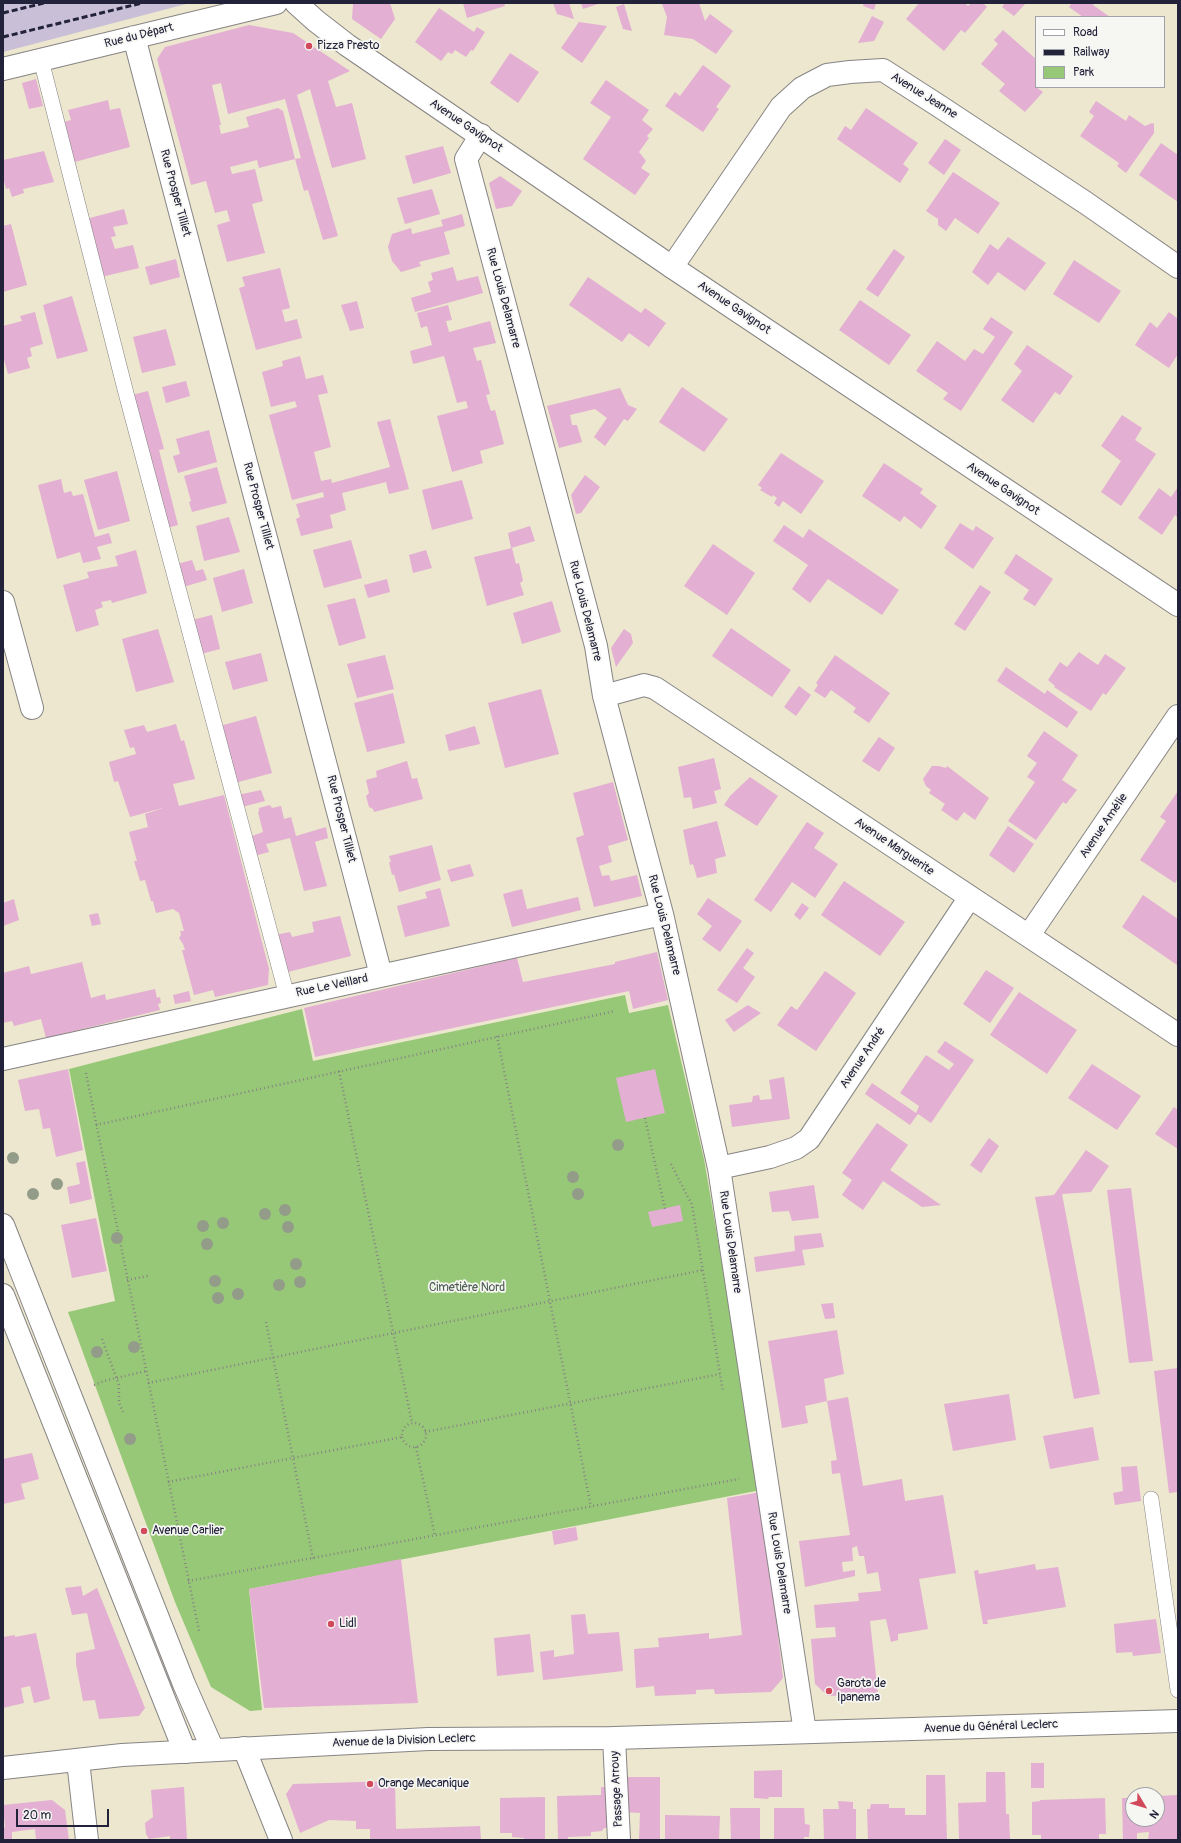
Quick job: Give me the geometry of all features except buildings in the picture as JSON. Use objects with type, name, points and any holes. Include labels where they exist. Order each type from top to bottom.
[{"type":"street","name":"Rue du Départ","points":[[3,69],[276,3]]},
{"type":"street","name":"Avenue Gavignot","points":[[296,3],[347,45],[481,135],[672,267],[1178,605]]},
{"type":"street","name":"Rue Prosper Tilliet","points":[[134,37],[381,975]]},
{"type":"street","name":"Avenue Jeanne","points":[[672,267],[781,107],[802,88],[827,75],[883,70],[1073,195],[1178,267]]},
{"type":"street","name":"Rue Louis Delamarre","points":[[481,135],[466,159],[596,646],[604,696],[662,914],[719,1168],[805,1732]]},
{"type":"street","points":[[3,602],[32,708]]},
{"type":"street","name":"Avenue Marguerite","points":[[604,696],[644,685],[655,688],[1178,1035]]},
{"type":"street","name":"Avenue Amélie","points":[[1029,935],[1178,716]]},
{"type":"street","name":"Avenue André","points":[[719,1168],[770,1157],[796,1148],[809,1139],[970,897]]},
{"type":"street","name":"Rue Le Veillard","points":[[3,1059],[662,914]]},
{"type":"street","points":[[3,1225],[184,1684],[213,1750]]},
{"type":"street","points":[[3,1295],[185,1752]]},
{"type":"street","name":"Avenue du Général Leclerc","points":[[805,1732],[1178,1721]]},
{"type":"street","name":"Avenue de la Division Leclerc","points":[[3,1768],[122,1756],[244,1748],[428,1739],[614,1738],[805,1732]]},
{"type":"street","name":"Passage Arrouy","points":[[614,1738],[619,1840]]},
{"type":"street","points":[[244,1748],[281,1840]]},
{"type":"street","points":[[78,1761],[87,1840]]},
{"type":"lane","points":[[40,60],[124,385],[287,996]]},
{"type":"lane","points":[[1151,1499],[1178,1690]]},
{"type":"path","points":[[96,1125],[615,1011]]},
{"type":"path","points":[[497,1036],[592,1507]]},
{"type":"path","points":[[339,1071],[412,1423]]},
{"type":"path","points":[[86,1073],[198,1631]]},
{"type":"path","points":[[645,1118],[665,1209]]},
{"type":"path","points":[[671,1164],[692,1205],[724,1396]]},
{"type":"path","points":[[148,1383],[703,1270]]},
{"type":"path","points":[[127,1280],[148,1276]]},
{"type":"path","points":[[266,1322],[313,1558]]},
{"type":"path","points":[[102,1339],[117,1378],[119,1385],[119,1403],[123,1412]]},
{"type":"path","points":[[71,1397],[104,1380],[146,1371]]},
{"type":"path","points":[[425,1432],[720,1374]]},
{"type":"path","points":[[412,1423],[422,1426],[425,1432],[423,1442],[412,1447],[406,1444],[402,1437],[405,1427],[412,1423]]},
{"type":"path","points":[[168,1482],[402,1437]]},
{"type":"path","points":[[416,1446],[435,1536]]},
{"type":"path","points":[[737,1472],[738,1480]]},
{"type":"path","points":[[188,1581],[745,1478]]},
{"type":"shaded area","points":[[3,3],[190,3],[3,52]]},
{"type":"green space","name":"Cimetière Nord","points":[[625,995],[629,1013],[668,1005],[704,1159],[761,1490],[249,1589],[262,1710],[250,1711],[211,1687],[175,1602],[68,1312],[115,1301],[69,1069],[302,1009],[313,1061]]},
{"type":"railway","points":[[3,13],[44,3]]},
{"type":"railway","points":[[3,37],[142,3]]},
{"type":"place","name":"Pizza Presto","points":[[309,46]]},
{"type":"place","name":"Avenue Carlier","points":[[144,1531]]},
{"type":"place","name":"Lidl","points":[[331,1624]]},
{"type":"place","name":"Garota de Ipanema","points":[[829,1691]]},
{"type":"place","name":"Orange Mecanique","points":[[370,1784]]}]
